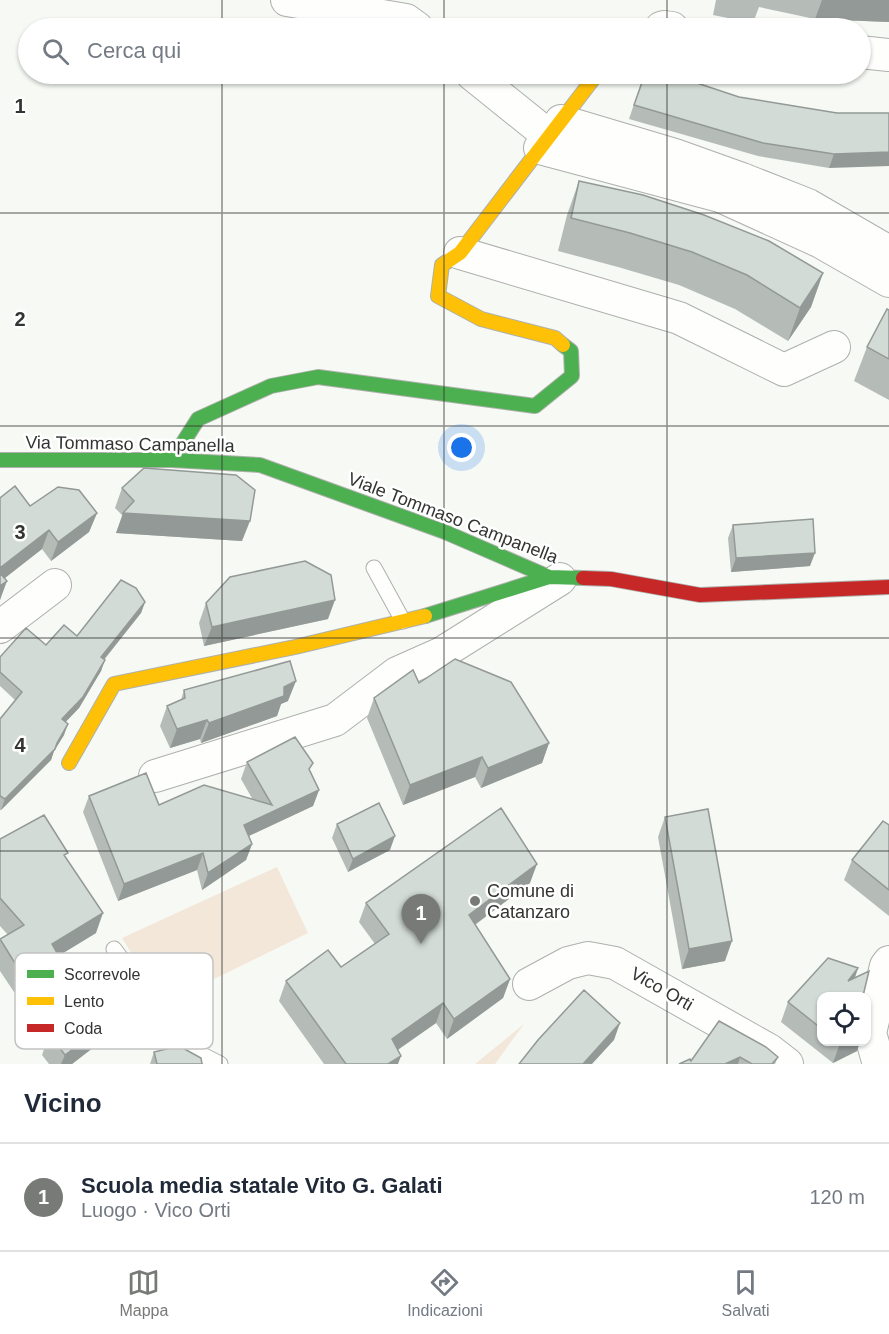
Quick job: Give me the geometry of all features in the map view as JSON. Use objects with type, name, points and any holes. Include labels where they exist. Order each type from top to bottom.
[{"type":"street","points":[[287,0],[394,18]]},
{"type":"street","points":[[871,53],[889,55]]},
{"type":"street","points":[[485,84],[550,135],[720,196],[821,242],[889,281]]},
{"type":"street","points":[[172,460],[198,420],[271,386],[318,377],[535,406],[572,376],[571,351],[555,338],[481,319],[438,296],[442,266],[460,253],[589,84]]},
{"type":"street","points":[[550,135],[675,155],[808,205],[889,252]]},
{"type":"street","points":[[460,253],[679,318],[784,370],[834,347]]},
{"type":"street","name":"Via Tommaso Campanella","points":[[0,460],[172,460],[260,465]]},
{"type":"street","name":"Viale Tommaso Campanella","points":[[260,465],[445,532],[556,577],[610,579],[700,595],[889,587]]},
{"type":"street","points":[[69,763],[114,684],[295,647],[421,617],[556,577]]},
{"type":"street","points":[[155,776],[335,720],[397,673],[442,653],[556,577]]},
{"type":"street","points":[[0,627],[55,585]]},
{"type":"street","name":"Vico Orti","points":[[529,984],[568,963],[588,958],[615,963],[770,1050],[787,1064]]},
{"type":"street","points":[[880,1060],[870,1033],[886,966],[889,962]]},
{"type":"lane","points":[[374,568],[403,621]]},
{"type":"lane","points":[[114,949],[117,953]]},
{"type":"lane","points":[[191,1049],[220,1064]]},
{"type":"shaded area","points":[[277,867],[308,933],[213,980],[213,953],[131,953],[122,938]]},
{"type":"shaded area","points":[[524,1024],[495,1064],[475,1064]]},
{"type":"building","points":[[641,84],[700,84],[739,97],[837,113],[889,113],[889,152],[834,154],[763,143],[634,105]]},
{"type":"building","points":[[579,181],[643,195],[704,215],[769,241],[823,273],[800,308],[747,275],[692,252],[571,218]]},
{"type":"building","points":[[887,309],[889,310],[889,359],[867,347]]},
{"type":"building","points":[[144,468],[236,475],[255,490],[250,521],[123,513],[134,501],[122,488]]},
{"type":"building","points":[[15,486],[30,506],[58,487],[79,490],[97,513],[58,542],[49,530],[0,568],[0,498]]},
{"type":"building","points":[[813,519],[815,553],[736,558],[733,525]]},
{"type":"building","points":[[305,561],[331,575],[335,600],[212,627],[206,603],[230,577]]},
{"type":"building","points":[[0,573],[7,581],[0,586]]},
{"type":"building","points":[[121,580],[136,588],[145,602],[101,657],[105,660],[83,697],[62,719],[68,724],[55,749],[5,799],[0,796],[0,719],[22,692],[0,672],[0,657],[26,628],[46,645],[64,625],[77,636]]},
{"type":"building","points":[[455,659],[511,682],[549,743],[488,768],[482,757],[410,785],[374,698],[413,670],[419,683]]},
{"type":"building","points":[[290,661],[296,681],[284,687],[284,696],[209,723],[207,720],[177,729],[167,706],[185,698],[184,690]]},
{"type":"building","points":[[295,737],[313,763],[309,769],[319,790],[244,825],[252,844],[208,873],[203,853],[124,884],[89,796],[146,773],[159,805],[204,785],[272,805],[247,762]]},
{"type":"building","points":[[379,803],[395,836],[353,859],[337,824]]},
{"type":"building","points":[[501,808],[537,864],[469,915],[510,979],[454,1019],[443,1003],[392,1039],[401,1056],[388,1064],[346,1064],[286,981],[328,950],[341,967],[389,934],[366,903]]},
{"type":"building","points":[[708,809],[732,941],[689,949],[665,817]]},
{"type":"building","points":[[44,815],[68,853],[64,855],[103,913],[52,944],[57,953],[15,953],[15,963],[0,939],[24,925],[0,898],[0,839]]},
{"type":"building","points":[[883,821],[889,825],[889,890],[852,860]]},
{"type":"building","points":[[828,958],[858,968],[848,981],[869,971],[864,992],[817,992],[817,1025],[788,1002]]},
{"type":"building","points":[[584,990],[620,1023],[583,1064],[519,1064],[538,1040]]},
{"type":"building","points":[[719,1021],[766,1047],[778,1057],[772,1064],[752,1064],[740,1057],[725,1064],[679,1064],[690,1059],[691,1061]]},
{"type":"building","points":[[60,1049],[73,1049],[65,1055]]},
{"type":"building","points":[[184,1049],[201,1058],[202,1064],[157,1064],[154,1052]]},
{"type":"traffic: fast","points":[[172,460],[198,419],[271,386],[318,377],[535,406],[572,376],[571,351],[563,345]]},
{"type":"traffic: fast","points":[[0,460],[172,460],[260,465],[445,532],[549,577],[583,578]]},
{"type":"traffic: fast","points":[[425,616],[549,577]]},
{"type":"traffic: slow","points":[[563,345],[555,338],[481,319],[438,296],[442,265],[460,253],[589,84]]},
{"type":"traffic: slow","points":[[69,763],[114,684],[295,647],[425,616]]},
{"type":"traffic: jam","points":[[583,578],[611,579],[700,595],[889,587]]},
{"type":"place","name":"Comune di Catanzaro","points":[[475,901]]},
{"type":"place","name":"Scuola media statale Vito G. Galati","points":[[421,944]]}]
